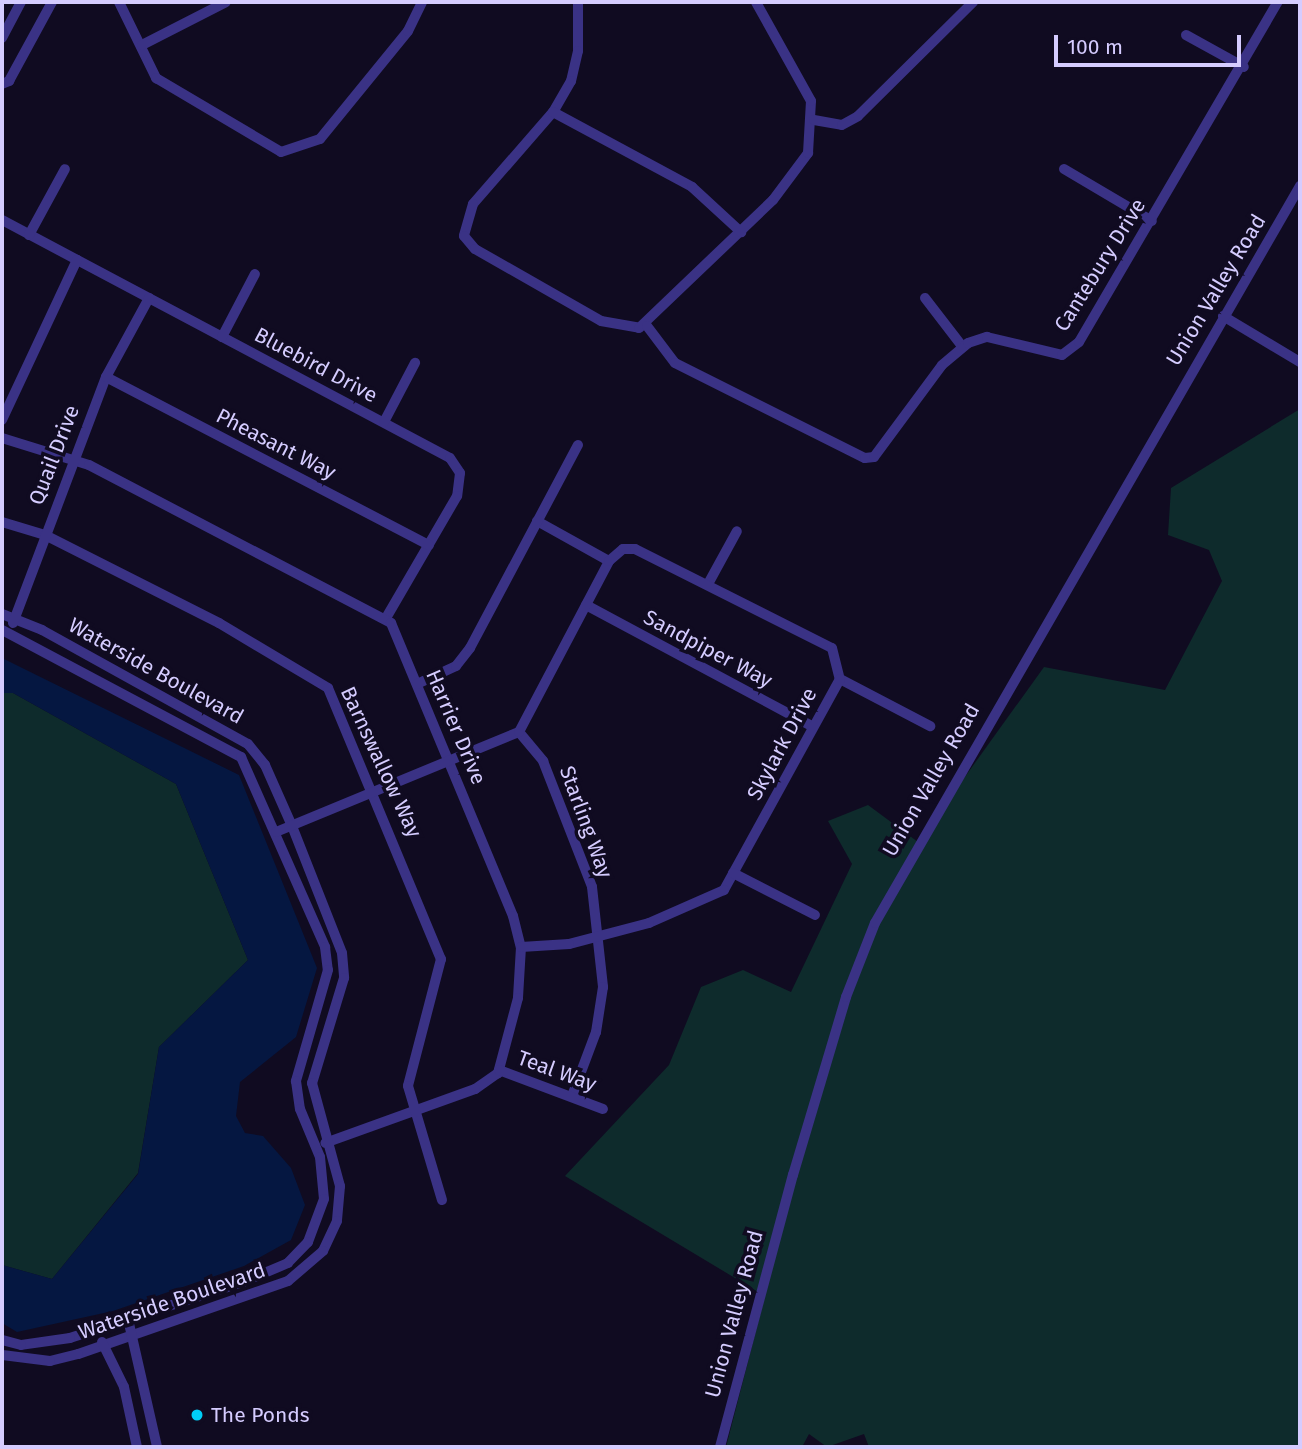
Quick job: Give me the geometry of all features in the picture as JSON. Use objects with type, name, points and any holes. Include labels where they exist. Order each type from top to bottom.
[{"type":"street","points":[[2,38],[20,2]]},
{"type":"street","points":[[2,84],[9,81],[52,2]]},
{"type":"street","points":[[119,2],[156,78],[173,92],[281,152],[320,139],[408,31],[422,2]]},
{"type":"street","points":[[142,45],[226,2]]},
{"type":"street","points":[[578,2],[578,51],[553,112],[472,204],[464,236],[475,249],[601,321],[647,326],[675,363],[865,458],[887,448],[942,365],[962,346],[925,298]]},
{"type":"street","points":[[647,326],[741,232],[808,153],[814,120],[799,74],[757,2]]},
{"type":"street","points":[[814,120],[842,125],[858,116],[973,2]]},
{"type":"street","name":"Cantebury Drive","points":[[962,346],[987,337],[1062,355],[1079,342],[1244,67],[1278,2]]},
{"type":"street","points":[[1186,35],[1244,67]]},
{"type":"street","points":[[553,112],[692,187],[741,232]]},
{"type":"street","points":[[30,235],[65,169]]},
{"type":"street","points":[[1064,169],[1152,221]]},
{"type":"street","name":"Union Valley Road","points":[[720,1447],[740,1354],[804,1137],[875,923],[1300,186]]},
{"type":"street","name":"Bluebird Drive","points":[[2,220],[450,458],[460,473],[457,496],[386,618]]},
{"type":"street","points":[[2,420],[78,260]]},
{"type":"street","points":[[222,337],[255,274]]},
{"type":"street","name":"Quail Drive","points":[[6,631],[15,617],[71,459],[106,377],[149,298]]},
{"type":"street","points":[[1223,316],[1300,362]]},
{"type":"street","points":[[384,422],[415,363]]},
{"type":"street","name":"Pheasant Way","points":[[106,377],[429,545]]},
{"type":"street","points":[[2,438],[71,459],[386,618]]},
{"type":"street","points":[[417,684],[456,666],[470,648],[578,445]]},
{"type":"street","points":[[276,832],[519,732],[609,561],[537,521]]},
{"type":"street","name":"Barnswallow Way","points":[[2,522],[45,535],[307,670],[328,688],[376,793],[442,959],[408,1086],[412,1112],[442,1200]]},
{"type":"street","points":[[708,584],[737,531]]},
{"type":"street","name":"Skylark Drive","points":[[522,947],[598,937],[705,902],[724,890],[839,679],[832,648],[708,584],[635,549],[609,561]]},
{"type":"street","name":"Sandpiper Way","points":[[586,605],[812,726]]},
{"type":"street","name":"Waterside Boulevard","points":[[2,614],[15,617],[248,744],[265,765],[292,825],[342,953],[344,978],[312,1083],[330,1140],[340,1186],[337,1221],[323,1251],[288,1281],[103,1346],[50,1362],[2,1354]]},
{"type":"street","name":"Harrier Drive","points":[[386,618],[451,760],[522,947],[518,998],[499,1070]]},
{"type":"street","name":"Waterside Boulevard","points":[[2,1340],[44,1344],[128,1319],[288,1263],[319,1223],[324,1199],[316,1147],[296,1081],[324,995],[325,947],[241,757],[6,631]]},
{"type":"street","points":[[839,679],[930,726]]},
{"type":"street","name":"Starling Way","points":[[519,732],[548,774],[592,887],[603,987],[596,1032],[572,1096]]},
{"type":"street","points":[[733,873],[815,915]]},
{"type":"street","points":[[316,1147],[475,1089],[499,1070]]},
{"type":"street","name":"Teal Way","points":[[499,1070],[603,1109]]},
{"type":"street","points":[[128,1319],[135,1335],[157,1447]]},
{"type":"street","points":[[97,1329],[124,1387],[137,1447]]},
{"type":"green space","points":[[1300,409],[1300,1447],[869,1447],[864,1434],[827,1447],[809,1434],[802,1447],[726,1447],[765,1296],[565,1176],[669,1065],[701,987],[743,970],[791,992],[852,864],[828,821],[868,805],[918,842],[1044,667],[1165,690],[1222,581],[1209,550],[1168,535],[1171,488]]},
{"type":"green space","points":[[2,693],[13,693],[176,784],[248,960],[159,1047],[138,1173],[52,1279],[2,1265]]},
{"type":"water","points":[[2,658],[239,775],[317,968],[296,1037],[240,1082],[236,1116],[245,1133],[263,1136],[291,1168],[305,1205],[291,1240],[244,1266],[113,1311],[17,1332],[2,1323],[2,1265],[52,1279],[138,1174],[159,1047],[248,960],[176,784],[13,693],[2,693]]},
{"type":"place","name":"The Ponds","points":[[197,1415]]}]
